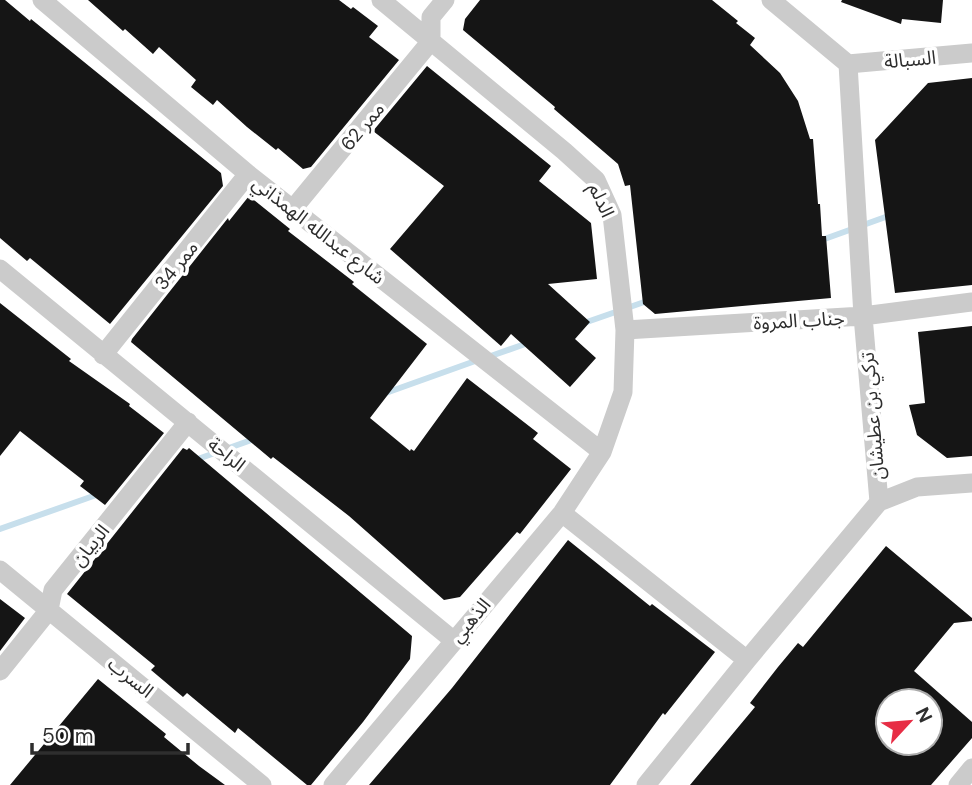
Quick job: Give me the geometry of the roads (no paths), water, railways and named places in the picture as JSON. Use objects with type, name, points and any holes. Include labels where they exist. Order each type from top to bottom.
[{"type":"street","name":"شارع عبدالله الهمذاني","points":[[41,0],[292,210],[602,452]]},
{"type":"street","name":"الدلم","points":[[381,0],[564,150],[596,180],[612,215],[625,330],[623,392],[602,452]]},
{"type":"street","points":[[431,41],[430,17],[445,0]]},
{"type":"street","points":[[771,0],[848,64]]},
{"type":"street","name":"ممر 62","points":[[292,210],[431,41]]},
{"type":"street","name":"السبالة","points":[[848,64],[972,53]]},
{"type":"street","name":"تركي بن عطيشان","points":[[646,785],[879,502],[863,316],[848,64]]},
{"type":"street","name":"ممر 34","points":[[103,355],[248,174]]},
{"type":"street","name":"الراحة","points":[[0,269],[453,640]]},
{"type":"street","name":"جناب المروة","points":[[625,330],[863,316],[972,302]]},
{"type":"street","name":"الربيان","points":[[0,671],[49,610],[53,590],[188,422]]},
{"type":"street","name":"الذهبي","points":[[333,785],[562,513],[602,452]]},
{"type":"street","points":[[879,502],[917,487],[972,483]]},
{"type":"street","points":[[562,513],[747,660]]},
{"type":"street","name":"السرب","points":[[0,570],[262,785]]},
{"type":"street","points":[[957,785],[972,768]]},
{"type":"waterway","points":[[819,241],[891,215]]},
{"type":"waterway","points":[[584,323],[650,300]]},
{"type":"waterway","points":[[488,357],[528,343]]},
{"type":"waterway","points":[[383,394],[478,360]]},
{"type":"waterway","points":[[195,460],[257,438]]},
{"type":"waterway","points":[[0,529],[99,494]]}]
